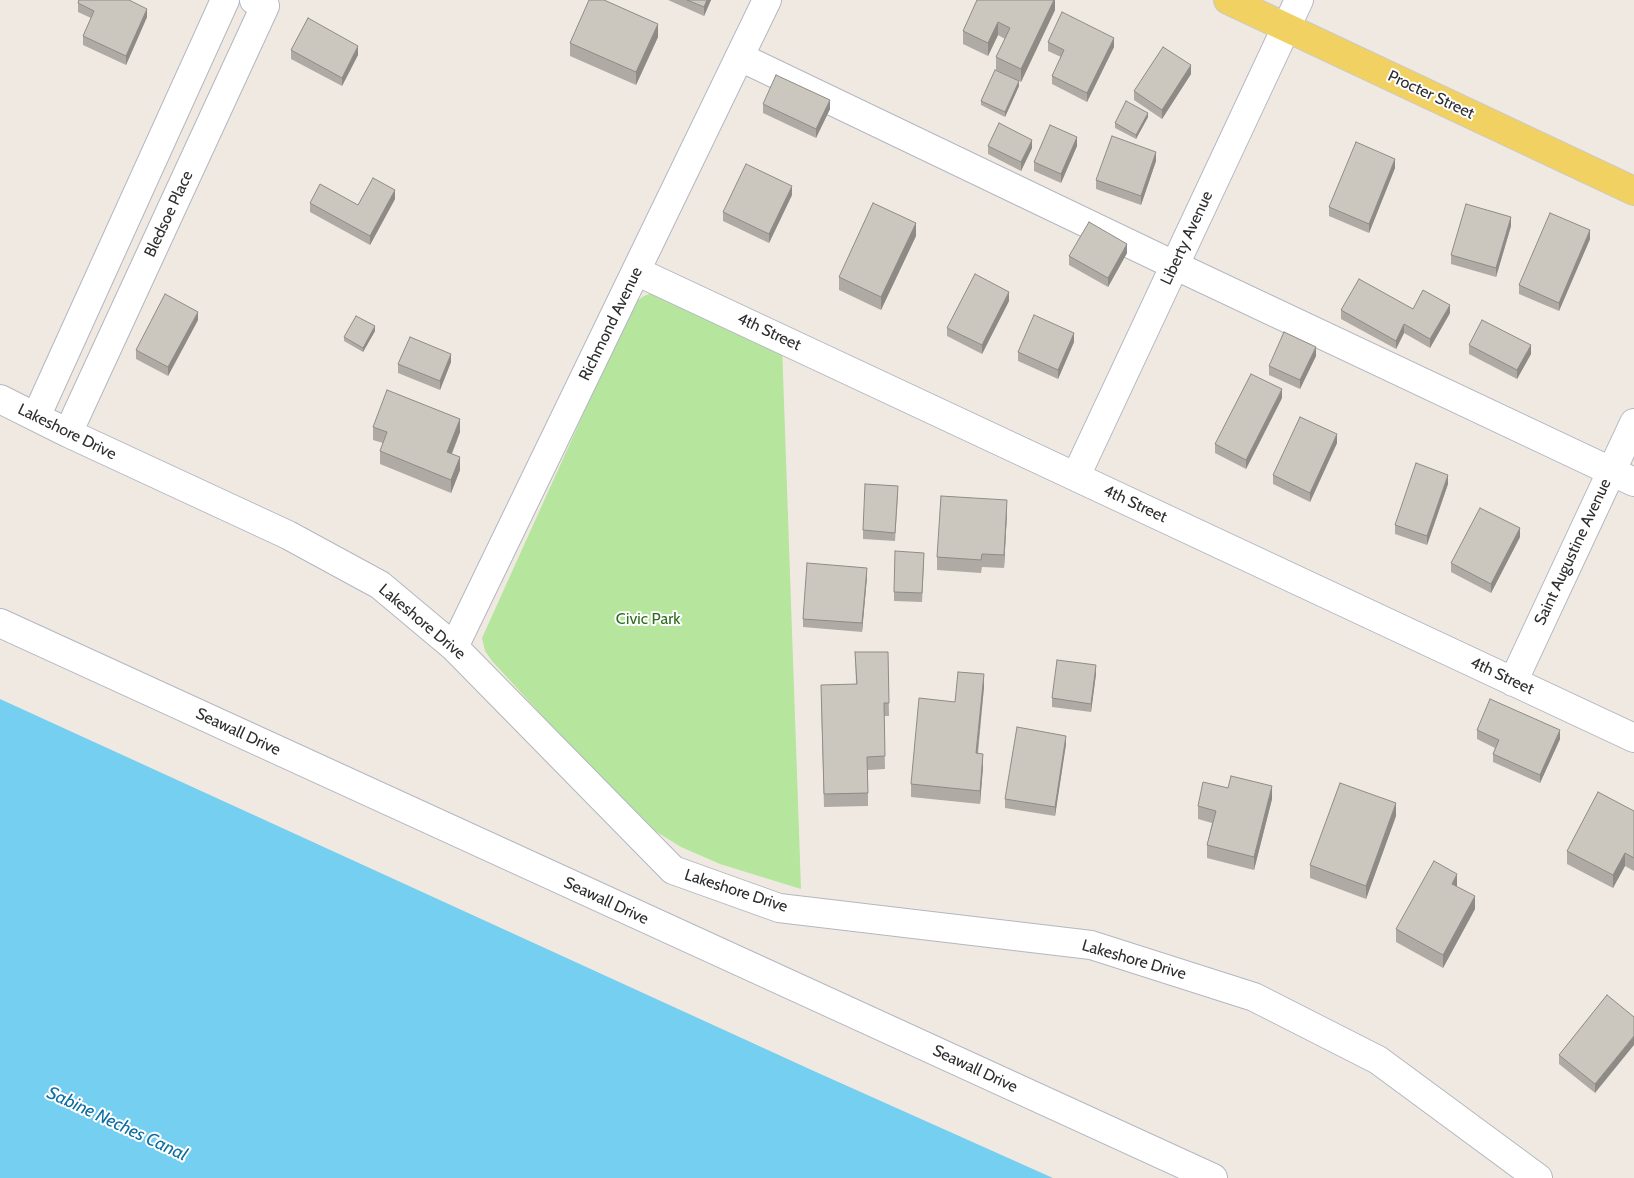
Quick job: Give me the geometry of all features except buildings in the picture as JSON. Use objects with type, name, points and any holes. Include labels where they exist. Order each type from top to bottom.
[{"type":"main road","name":"Procter Street","points":[[1228,0],[1634,191]]},
{"type":"street","points":[[36,417],[225,0]]},
{"type":"street","name":"Bledsoe Place","points":[[68,434],[265,6],[254,0]]},
{"type":"street","name":"Richmond Avenue","points":[[454,647],[767,0]]},
{"type":"street","name":"Liberty Avenue","points":[[1076,476],[1299,0]]},
{"type":"street","points":[[740,56],[1174,265],[1623,476]]},
{"type":"street","name":"4th Street","points":[[636,271],[1634,738]]},
{"type":"street","name":"Lakeshore Drive","points":[[0,399],[68,434],[288,535],[380,585],[454,647],[673,870],[779,908],[1092,946],[1254,996],[1378,1060],[1538,1178]]},
{"type":"street","name":"Saint Augustine Avenue","points":[[1513,682],[1623,476],[1634,423]]},
{"type":"street","name":"Seawall Drive","points":[[0,623],[1213,1178]]},
{"type":"green space","name":"Civic Park","points":[[655,292],[782,345],[801,889],[720,864],[681,847],[639,821],[492,661],[485,651],[482,638],[633,304],[644,296]]},
{"type":"water","name":"Sabine Neches Canal","points":[[0,699],[816,1072],[1053,1178],[0,1178]]}]
